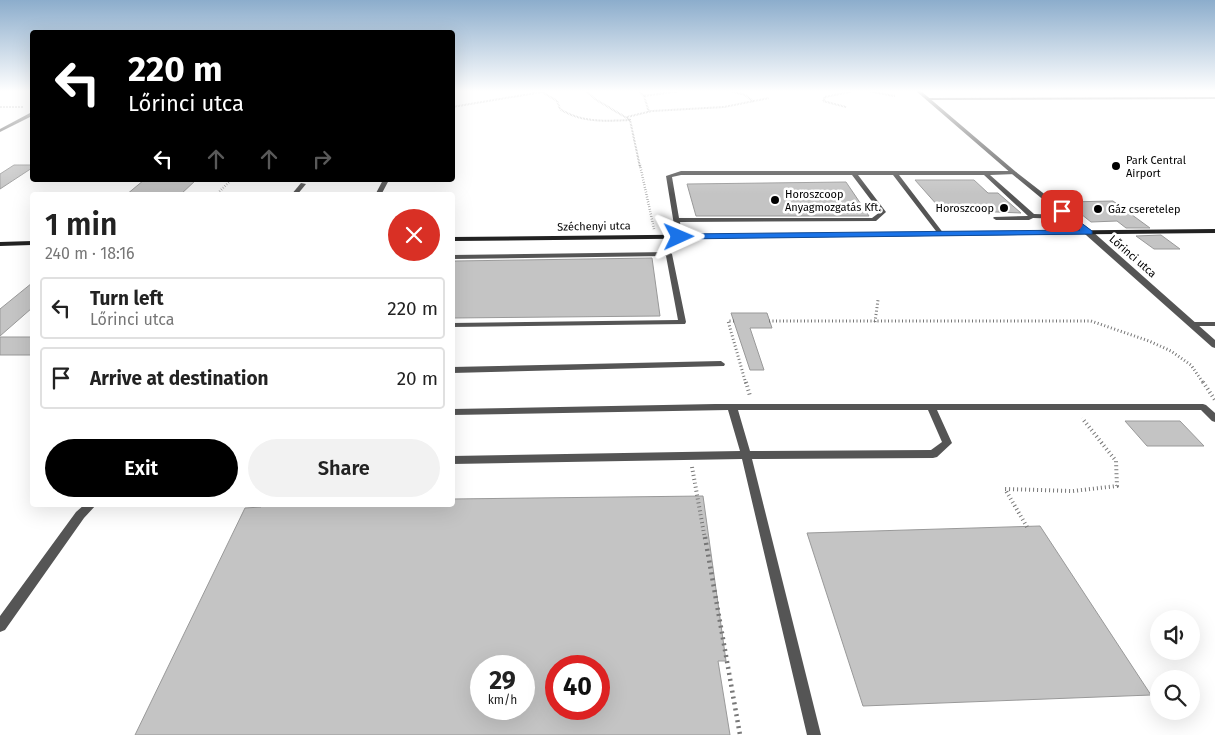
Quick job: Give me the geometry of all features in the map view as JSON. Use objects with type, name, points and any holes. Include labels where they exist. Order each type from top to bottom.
[{"type":"street","name":"Lőrinci utca","points":[[959,125],[1014,173],[1089,232],[1215,345]]},
{"type":"street","name":"Széchenyi utca","points":[[455,239],[1215,231]]},
{"type":"street","points":[[0,244],[30,243]]},
{"type":"lane","points":[[679,237],[669,176],[681,173],[1014,173]]},
{"type":"lane","points":[[676,220],[874,220],[883,212],[854,173]]},
{"type":"lane","points":[[895,173],[941,234]]},
{"type":"lane","points":[[985,173],[1032,216]]},
{"type":"lane","points":[[296,192],[302,184]]},
{"type":"lane","points":[[996,218],[1067,216]]},
{"type":"lane","points":[[455,257],[669,254],[682,322],[455,325]]},
{"type":"lane","points":[[1191,324],[1215,324]]},
{"type":"lane","points":[[455,370],[722,364]]},
{"type":"lane","points":[[732,407],[746,455],[814,735]]},
{"type":"lane","points":[[455,412],[732,407],[1203,407],[1215,419]]},
{"type":"lane","points":[[455,460],[933,454],[947,443],[931,407]]},
{"type":"lane","points":[[0,626],[80,515],[89,507]]},
{"type":"path","points":[[631,125],[656,237]]},
{"type":"path","points":[[219,192],[229,182]]},
{"type":"path","points":[[875,322],[878,300]]},
{"type":"path","points":[[734,321],[728,321],[753,407]]},
{"type":"path","points":[[769,321],[1091,321],[1149,340],[1172,351],[1191,365],[1215,400]]},
{"type":"path","points":[[1027,527],[1006,489],[1073,492],[1117,486],[1116,461],[1073,407]]},
{"type":"path","points":[[690,456],[740,735]]},
{"type":"building","points":[[14,165],[30,165],[30,169],[0,189],[0,174]]},
{"type":"building","points":[[915,180],[974,180],[988,193],[998,193],[1021,213],[972,211],[967,206],[938,206]]},
{"type":"building","points":[[142,182],[194,182],[183,192],[130,192]]},
{"type":"building","name":"Horoszcoop Anyagmozgatás Kft.","points":[[846,182],[869,216],[696,216],[687,184]]},
{"type":"building","points":[[1113,201],[1150,228],[1126,228],[1117,221],[1091,222],[1066,202]]},
{"type":"building","points":[[1161,235],[1180,249],[1154,249],[1136,236]]},
{"type":"building","points":[[652,258],[660,316],[455,318],[455,261]]},
{"type":"building","points":[[30,285],[30,310],[0,336],[0,309]]},
{"type":"building","points":[[731,313],[767,313],[772,328],[750,328],[764,370],[750,370]]},
{"type":"building","points":[[0,337],[30,337],[30,355],[0,355]]},
{"type":"building","points":[[1125,421],[1180,421],[1204,446],[1147,446]]},
{"type":"building","points":[[703,496],[726,661],[718,661],[730,735],[135,735],[245,508],[455,507],[455,499]]},
{"type":"building","points":[[1040,526],[1150,695],[863,706],[807,533]]},
{"type":"place","name":"Park Central Airport","points":[[1116,166]]},
{"type":"place","name":"Horoszcoop Anyagmozgatás Kft.","points":[[775,200]]},
{"type":"place","name":"Horoszcoop","points":[[1004,208]]},
{"type":"place","name":"Gáz cseretelep","points":[[1098,209]]},
{"type":"route","points":[[679,237],[1089,232],[1062,211]]}]
